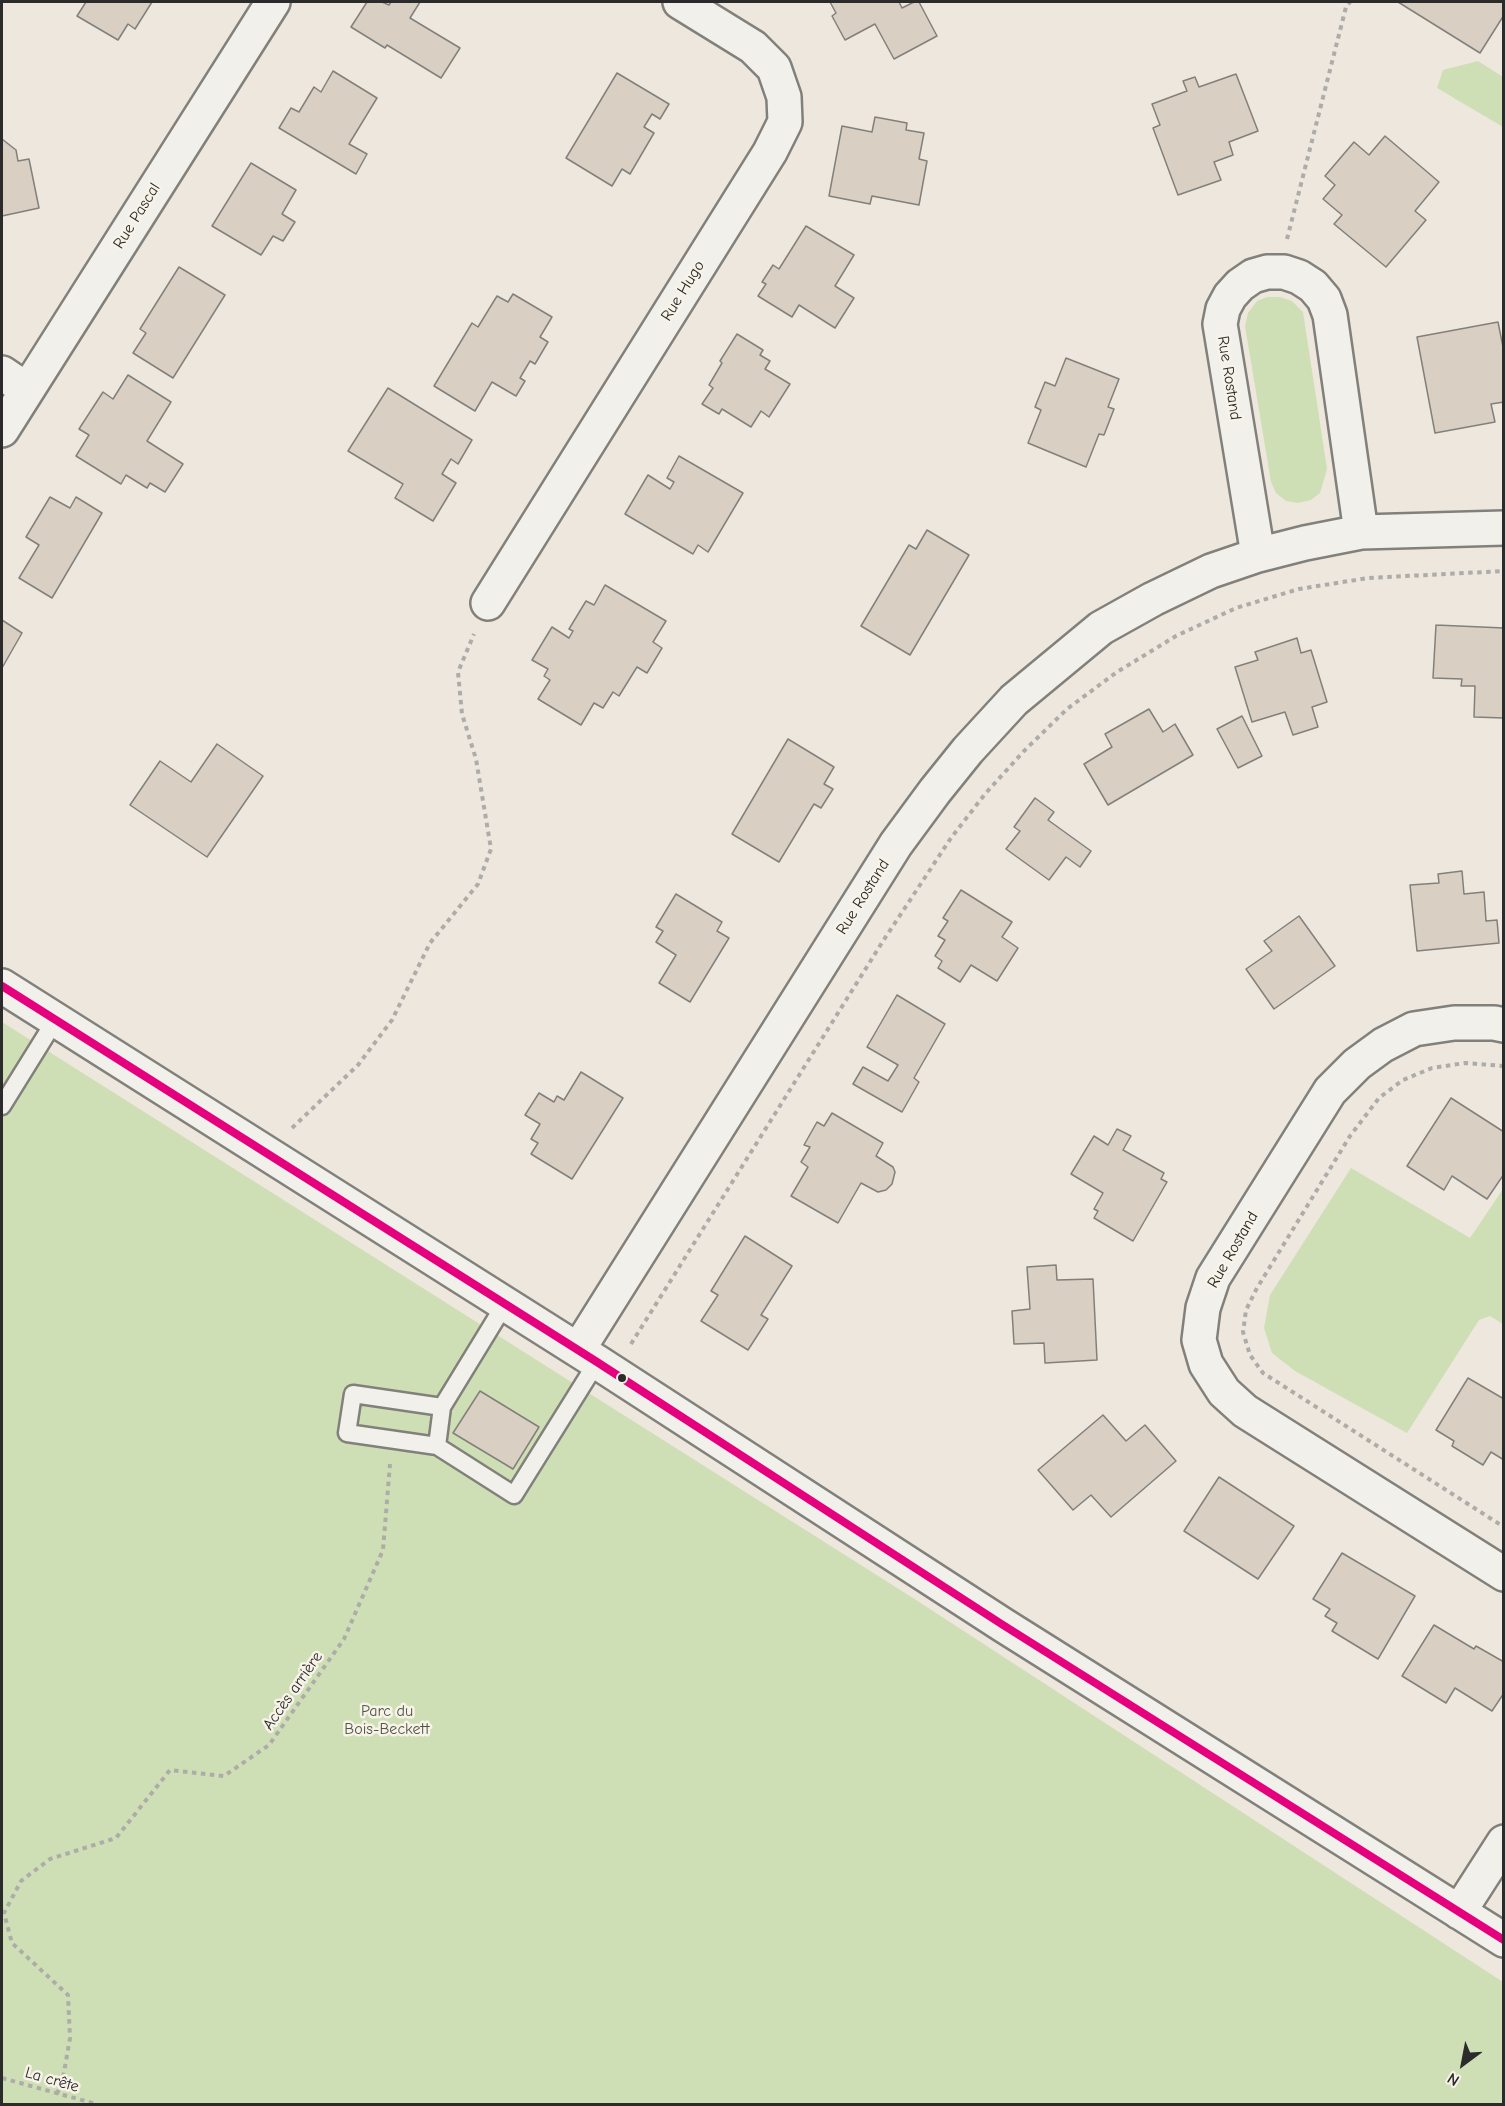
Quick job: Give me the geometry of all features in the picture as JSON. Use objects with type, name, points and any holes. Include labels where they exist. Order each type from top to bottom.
[{"type":"street","name":"Rue Pascal","points":[[2,430],[14,382],[273,2]]},
{"type":"street","name":"Rue Hugo","points":[[488,603],[770,152],[785,122],[784,97],[774,68],[753,47],[681,2]]},
{"type":"street","name":"Rue Rostand","points":[[1258,555],[1220,324],[1223,309],[1230,296],[1240,285],[1253,276],[1267,272],[1284,272]]},
{"type":"street","points":[[1284,272],[1299,277],[1313,286],[1324,299],[1330,315],[1361,532]]},
{"type":"street","name":"Rue Rostand","points":[[596,1362],[896,844],[968,750],[1014,700],[1101,628],[1153,599],[1211,571],[1258,555],[1361,532],[1503,528]]},
{"type":"street","points":[[2,986],[596,1362],[1013,1631],[1503,1940]]},
{"type":"street","name":"Rue Rostand","points":[[1503,1025],[1454,1023],[1414,1029],[1383,1045],[1357,1064],[1330,1091],[1213,1278],[1203,1308],[1199,1340],[1206,1364],[1224,1392],[1245,1411],[1503,1574]]},
{"type":"street","points":[[1459,1912],[1503,1842]]},
{"type":"lane","points":[[2,1106],[56,1019]]},
{"type":"lane","points":[[436,1446],[442,1407],[505,1304]]},
{"type":"lane","points":[[442,1407],[353,1394],[347,1433],[436,1446],[514,1495],[596,1362]]},
{"type":"path","points":[[1284,272],[1287,236],[1346,7],[1350,2]]},
{"type":"path","points":[[596,1362],[883,941],[951,837],[985,794],[1067,709],[1117,672],[1176,636],[1236,608],[1299,589],[1368,578],[1503,571]]},
{"type":"path","points":[[266,1152],[358,1065],[392,1020],[430,944],[478,884],[491,849],[476,759],[462,714],[458,672],[488,603]]},
{"type":"path","points":[[1503,1066],[1465,1063],[1432,1068],[1403,1080],[1379,1098],[1350,1136],[1257,1288],[1246,1310],[1243,1332],[1250,1355],[1263,1373],[1503,1527]]},
{"type":"path","name":"Accès arrière","points":[[57,2094],[63,2078],[70,2038],[68,1995],[12,1943],[4,1913],[21,1881],[50,1859],[116,1838],[170,1770],[225,1776],[269,1745],[344,1639],[383,1550],[392,1440]]},
{"type":"path","name":"La crête","points":[[2,2078],[96,2104]]},
{"type":"green space","points":[[1478,61],[1503,77],[1503,127],[1437,88],[1443,70]]},
{"type":"green space","points":[[1267,297],[1280,297],[1292,301],[1303,312],[1327,469],[1320,493],[1311,500],[1298,503],[1286,501],[1276,493],[1271,482],[1245,326],[1248,313],[1257,301]]},
{"type":"green space","name":"Parc du Bois-Beckett","points":[[2,1022],[913,1598],[1503,1982],[1503,2104],[2,2104]]},
{"type":"green space","points":[[1351,1168],[1470,1238],[1503,1189],[1503,1324],[1490,1316],[1479,1320],[1407,1433],[1295,1371],[1272,1353],[1264,1328],[1270,1295]]},
{"type":"building","points":[[86,2],[152,2],[135,29],[128,24],[118,40],[77,16]]},
{"type":"building","points":[[367,2],[382,2],[389,5],[391,2],[420,2],[410,18],[460,48],[441,78],[387,45],[385,48],[351,27]]},
{"type":"building","points":[[830,2],[899,2],[902,8],[919,2],[937,36],[894,59],[875,24],[845,40],[832,16],[836,13]]},
{"type":"building","points":[[1398,2],[1504,2],[1504,15],[1480,53]]},
{"type":"building","points":[[333,71],[377,98],[349,144],[367,154],[356,174],[279,128],[291,108],[299,112],[314,87],[321,92]]},
{"type":"building","points":[[617,73],[669,104],[660,119],[652,114],[644,127],[654,133],[630,174],[622,169],[612,186],[566,158]]},
{"type":"building","points":[[1236,74],[1258,131],[1229,142],[1233,155],[1214,162],[1221,180],[1178,195],[1153,128],[1160,125],[1152,104],[1187,91],[1183,81],[1195,77],[1199,87]]},
{"type":"building","points":[[875,117],[907,123],[906,130],[924,133],[919,159],[927,161],[919,205],[872,196],[870,204],[829,196],[842,126],[872,132]]},
{"type":"building","points":[[1385,136],[1439,182],[1415,211],[1426,220],[1386,267],[1334,224],[1342,215],[1323,199],[1335,185],[1325,176],[1354,142],[1369,155]]},
{"type":"building","points":[[2,139],[16,150],[18,161],[29,159],[39,208],[2,216]]},
{"type":"building","points":[[251,163],[296,190],[282,214],[295,222],[283,241],[273,236],[261,255],[212,226]]},
{"type":"building","points":[[806,226],[854,255],[835,286],[854,298],[835,328],[799,305],[792,317],[758,296],[766,284],[762,282],[773,265],[779,269]]},
{"type":"building","points":[[179,267],[225,295],[173,378],[133,353],[146,333],[140,329]]},
{"type":"building","points":[[513,294],[552,317],[540,337],[548,342],[535,364],[530,361],[520,378],[525,381],[516,396],[492,382],[475,411],[434,386],[472,323],[478,327],[497,296],[508,302]]},
{"type":"building","points":[[1498,322],[1504,352],[1504,402],[1491,404],[1495,422],[1435,433],[1417,337]]},
{"type":"building","points":[[737,334],[763,350],[760,355],[770,361],[765,369],[790,384],[769,417],[761,411],[751,427],[722,409],[719,414],[702,404],[713,388],[709,385],[722,363],[720,361]]},
{"type":"building","points":[[1066,358],[1119,379],[1108,407],[1114,409],[1104,435],[1099,434],[1086,467],[1028,443],[1041,410],[1035,407],[1045,382],[1055,386]]},
{"type":"building","points":[[128,375],[171,402],[147,441],[183,464],[165,492],[150,483],[147,488],[126,475],[121,484],[76,456],[89,435],[79,429],[103,392],[113,399]]},
{"type":"building","points":[[388,388],[472,440],[458,464],[451,459],[442,474],[456,483],[433,521],[395,498],[403,484],[348,451]]},
{"type":"building","points":[[679,456],[743,493],[708,552],[698,545],[693,554],[625,514],[648,475],[670,489],[674,482],[667,478]]},
{"type":"building","points":[[50,497],[70,508],[76,497],[102,513],[52,598],[19,578],[39,545],[26,537]]},
{"type":"building","points":[[927,530],[969,555],[910,655],[861,626],[909,545],[916,549]]},
{"type":"building","points":[[605,585],[666,621],[653,642],[662,648],[647,673],[637,667],[619,696],[613,692],[603,708],[594,703],[581,725],[538,699],[550,680],[544,676],[548,669],[532,660],[552,627],[569,638],[573,631],[569,629],[586,601],[594,605]]},
{"type":"building","points":[[2,620],[22,633],[2,668]]},
{"type":"building","points":[[1436,625],[1504,628],[1504,718],[1474,717],[1475,686],[1461,686],[1462,679],[1433,678]]},
{"type":"building","points":[[1297,638],[1301,653],[1311,650],[1327,702],[1312,707],[1318,727],[1293,735],[1285,712],[1252,722],[1235,667],[1258,660],[1255,652]]},
{"type":"building","points":[[1149,709],[1163,732],[1175,724],[1193,755],[1108,805],[1084,764],[1112,747],[1105,734]]},
{"type":"building","points":[[1242,716],[1262,756],[1238,768],[1217,729]]},
{"type":"building","points":[[788,739],[834,767],[824,784],[833,789],[821,808],[814,804],[779,862],[732,834]]},
{"type":"building","points":[[217,744],[263,776],[207,857],[130,805],[160,761],[191,782]]},
{"type":"building","points":[[1035,798],[1054,812],[1048,820],[1091,851],[1080,867],[1066,857],[1049,880],[1006,849],[1020,831],[1014,827]]},
{"type":"building","points":[[1462,871],[1464,894],[1484,892],[1486,921],[1497,920],[1499,943],[1417,951],[1410,885],[1439,883],[1438,874]]},
{"type":"building","points":[[961,890],[1012,922],[1002,937],[1018,948],[997,981],[971,965],[960,982],[938,968],[942,961],[935,956],[945,940],[938,936],[948,921],[943,918]]},
{"type":"building","points":[[676,894],[722,922],[717,931],[729,938],[690,1002],[659,983],[676,955],[656,942],[663,931],[656,927]]},
{"type":"building","points":[[1299,916],[1335,966],[1274,1009],[1246,969],[1272,951],[1264,941]]},
{"type":"building","points":[[897,995],[945,1024],[914,1078],[919,1082],[902,1112],[853,1084],[863,1067],[888,1081],[898,1065],[867,1047]]},
{"type":"building","points":[[581,1072],[623,1098],[572,1179],[531,1154],[538,1143],[531,1139],[540,1124],[525,1115],[539,1093],[554,1102],[557,1096],[564,1100]]},
{"type":"building","points":[[1451,1098],[1504,1132],[1504,1174],[1487,1199],[1452,1176],[1444,1190],[1407,1166]]},
{"type":"building","points":[[832,1113],[883,1143],[876,1156],[893,1167],[895,1172],[892,1184],[886,1190],[878,1192],[861,1183],[838,1223],[791,1196],[808,1167],[801,1162],[810,1147],[804,1145],[817,1122],[824,1126]]},
{"type":"building","points":[[1117,1129],[1131,1136],[1123,1150],[1164,1173],[1161,1179],[1167,1182],[1133,1241],[1094,1218],[1098,1211],[1094,1209],[1103,1193],[1071,1174],[1094,1136],[1108,1145]]},
{"type":"building","points":[[745,1236],[792,1266],[761,1315],[768,1319],[748,1350],[701,1321],[718,1295],[711,1291]]},
{"type":"building","points":[[1056,1265],[1057,1280],[1093,1279],[1097,1360],[1045,1363],[1044,1343],[1014,1344],[1012,1311],[1030,1309],[1027,1267]]},
{"type":"building","points":[[1468,1378],[1504,1399],[1504,1460],[1491,1452],[1483,1465],[1452,1446],[1454,1441],[1436,1430]]},
{"type":"building","points":[[480,1391],[539,1427],[513,1469],[453,1433]]},
{"type":"building","points":[[1103,1415],[1126,1441],[1145,1425],[1176,1461],[1111,1517],[1091,1495],[1073,1510],[1038,1470]]},
{"type":"building","points":[[1219,1477],[1294,1526],[1258,1579],[1184,1531]]},
{"type":"building","points":[[1342,1553],[1415,1596],[1378,1659],[1332,1631],[1337,1623],[1325,1616],[1330,1609],[1313,1599]]},
{"type":"building","points":[[1434,1625],[1474,1649],[1476,1646],[1504,1662],[1504,1693],[1492,1711],[1455,1688],[1446,1703],[1402,1676]]},
{"type":"transit line","points":[[2,986],[597,1362],[1003,1625],[1504,1940]]}]
